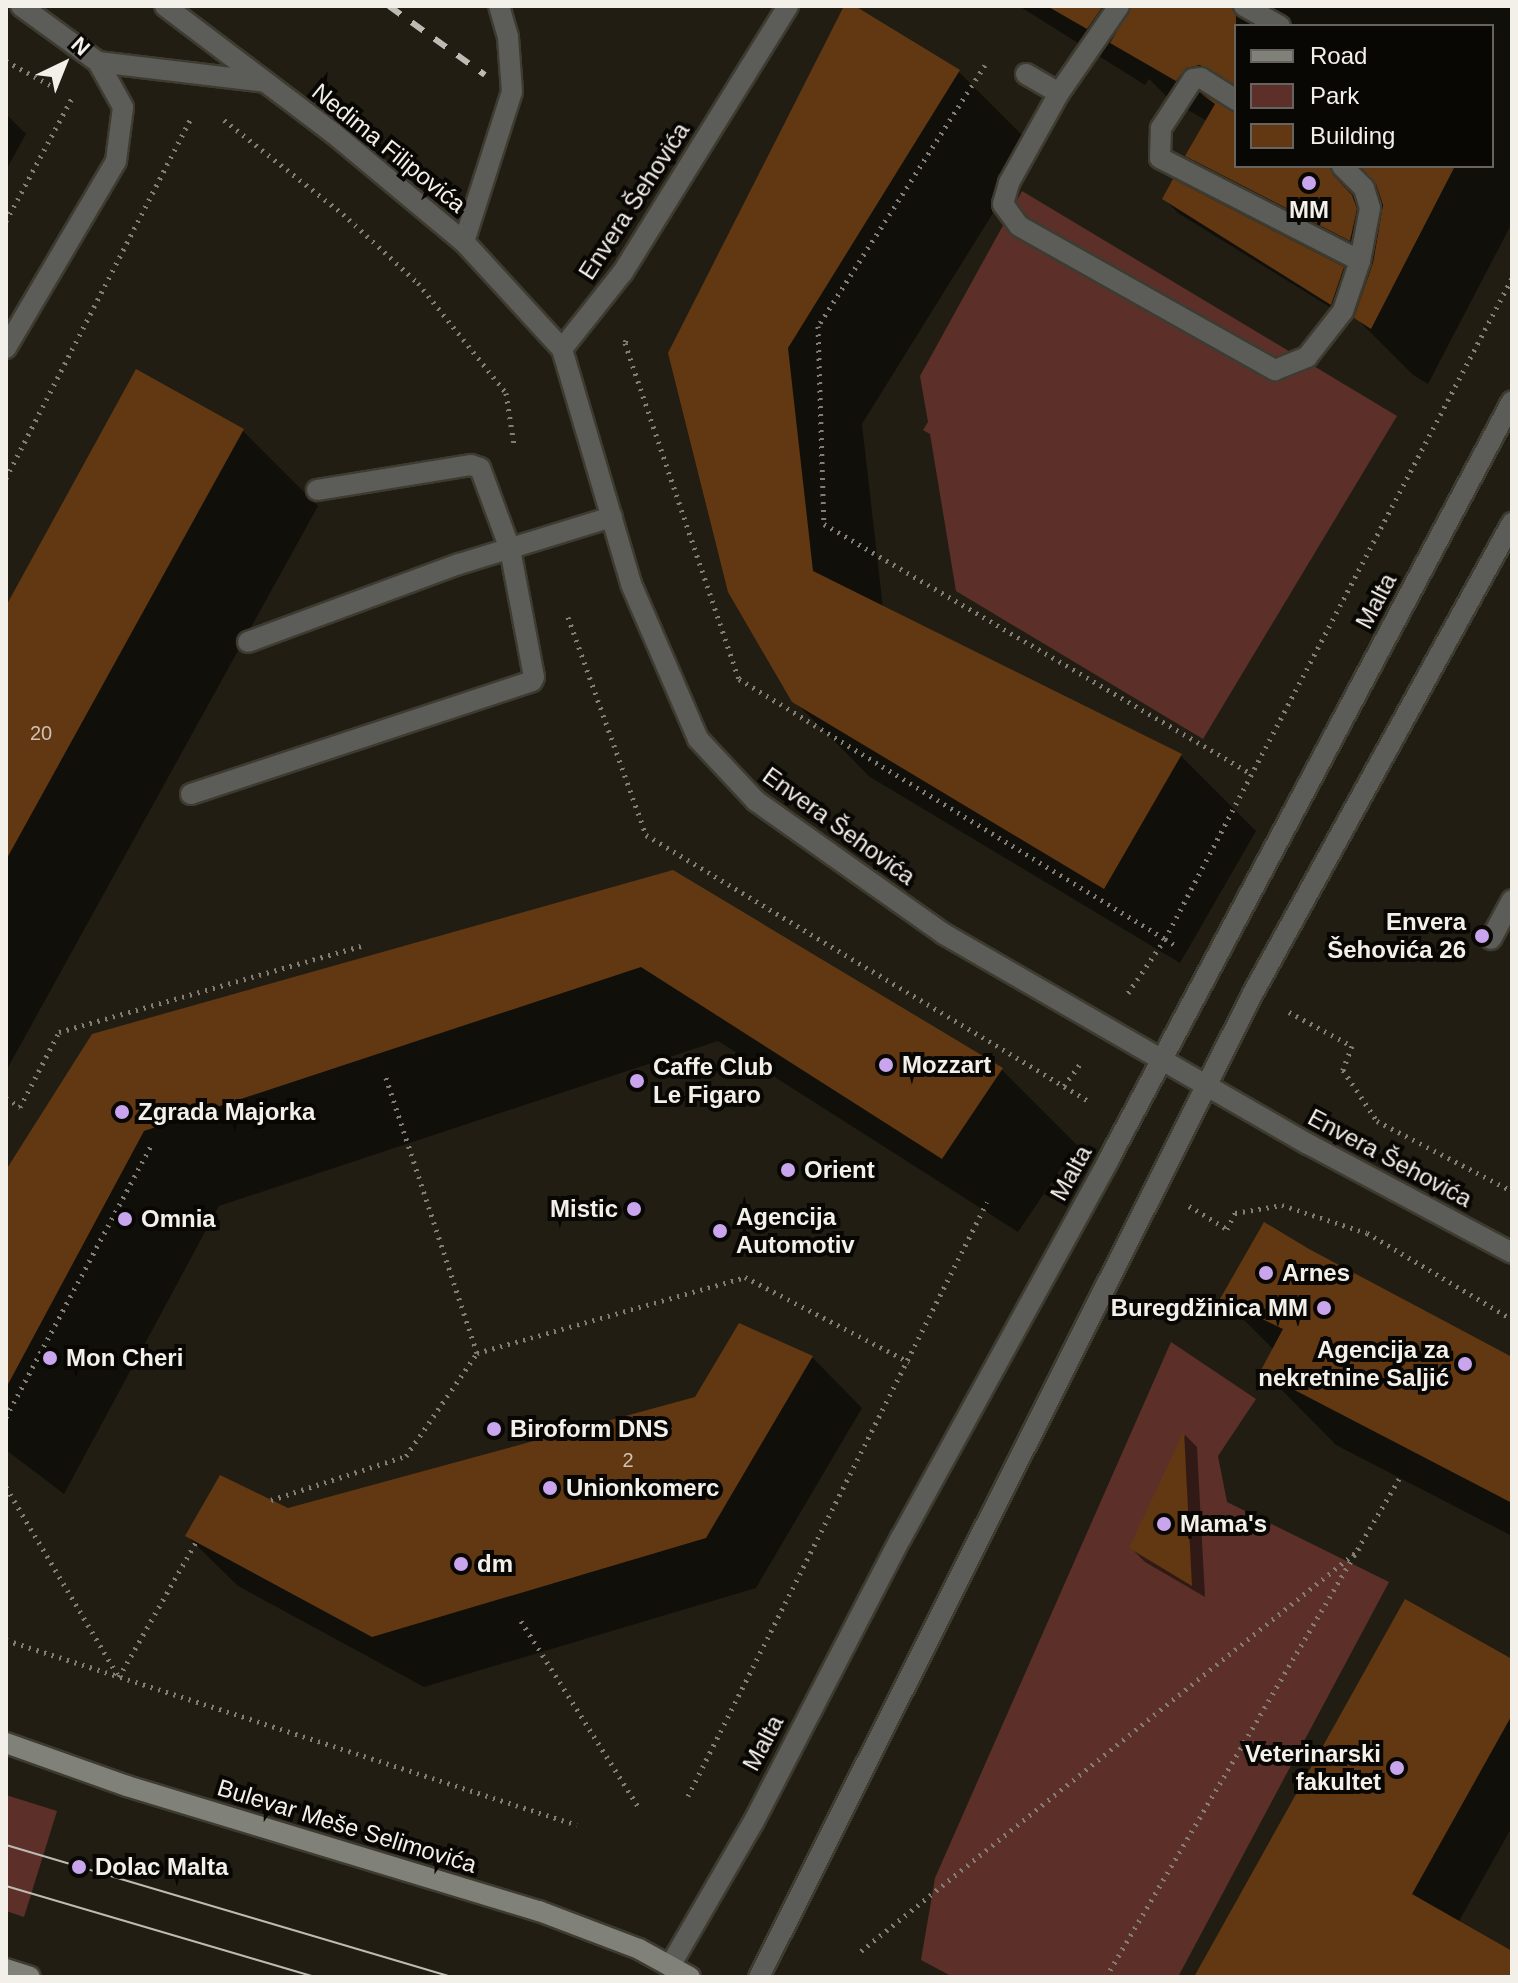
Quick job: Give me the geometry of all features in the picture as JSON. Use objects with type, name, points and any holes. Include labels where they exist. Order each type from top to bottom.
[{"type":"main road","name":"Bulevar Meše Selimovića","points":[[6,1743],[127,1786],[539,1911],[604,1934],[667,1972],[690,1977]]},
{"type":"main road","points":[[6,1969],[30,1977]]},
{"type":"street","points":[[6,348],[116,161],[123,107],[98,62],[21,6]]},
{"type":"street","name":"Nedima Filipovića","points":[[165,6],[464,242],[562,349]]},
{"type":"street","points":[[464,242],[512,92],[508,37],[499,6]]},
{"type":"street","name":"Envera Šehovića","points":[[788,6],[623,272],[562,349],[631,584],[698,739],[756,801],[944,934],[1206,1086],[1512,1253]]},
{"type":"street","points":[[1119,6],[1059,93],[1009,183],[1003,204],[1009,217],[1046,245],[1275,370],[1307,357],[1343,311],[1360,261],[1370,208],[1364,188],[1344,168]]},
{"type":"street","points":[[1244,6],[1276,24]]},
{"type":"street","points":[[98,62],[265,82]]},
{"type":"street","points":[[1026,74],[1059,93]]},
{"type":"street","points":[[1234,99],[1201,78],[1193,79],[1161,128],[1160,158],[1360,261]]},
{"type":"street","name":"Malta","points":[[667,1972],[753,1823],[901,1538],[1161,1060],[1512,401]]},
{"type":"street","points":[[191,794],[532,681],[534,677],[510,549],[484,474],[471,465],[317,490]]},
{"type":"street","points":[[248,642],[459,564],[612,517]]},
{"type":"street","points":[[759,1977],[1253,993],[1512,523]]},
{"type":"street","points":[[1491,939],[1512,900]]},
{"type":"path","points":[[992,54],[818,326],[824,524],[1251,774]]},
{"type":"path","points":[[6,61],[72,97],[6,221]]},
{"type":"path","points":[[6,478],[193,115]]},
{"type":"path","points":[[633,330],[625,343],[739,679],[1165,939],[1512,278]]},
{"type":"path","points":[[6,1098],[20,1107],[59,1032],[361,946]]},
{"type":"path","points":[[1253,993],[1352,1046],[1343,1070],[1377,1121],[1512,1191]]},
{"type":"path","points":[[385,1075],[477,1353]]},
{"type":"path","points":[[6,1417],[151,1145]]},
{"type":"path","points":[[1156,1187],[1227,1229],[1235,1213],[1282,1205],[1367,1233],[1512,1319]]},
{"type":"path","points":[[688,1796],[987,1202]]},
{"type":"path","points":[[271,1500],[406,1456],[477,1353],[745,1277],[909,1362]]},
{"type":"path","points":[[1106,1977],[1399,1479]]},
{"type":"path","points":[[6,1487],[119,1677]]},
{"type":"path","points":[[119,1677],[196,1542]]},
{"type":"path","points":[[861,1951],[1360,1549]]},
{"type":"path","points":[[521,1621],[639,1808]]},
{"type":"path","points":[[6,1640],[577,1825]]},
{"type":"green space","points":[[1022,191],[1397,416],[1203,739],[956,591],[930,434],[923,430],[928,422],[920,376]]},
{"type":"green space","points":[[1171,1342],[1256,1399],[1218,1456],[1227,1502],[1389,1582],[1178,1977],[953,1977],[921,1960],[935,1878]]},
{"type":"green space","points":[[6,1795],[57,1811],[24,1917],[6,1911]]},
{"type":"building","points":[[844,6],[855,6],[960,70],[788,348],[813,571],[1182,754],[1104,889],[792,702],[728,592],[668,353]]},
{"type":"building","points":[[1047,6],[1103,6],[1087,29]]},
{"type":"building","points":[[1132,6],[1231,6],[1236,16],[1234,84],[1200,65],[1186,68],[1176,81],[1110,43]]},
{"type":"building","points":[[1200,93],[1234,112],[1234,168],[1330,168],[1352,195],[1357,209],[1350,241],[1185,156],[1215,104]]},
{"type":"building","points":[[1362,168],[1454,168],[1371,329],[1354,318],[1373,263],[1383,205],[1376,184]]},
{"type":"building","points":[[1173,179],[1344,267],[1331,305],[1162,199]]},
{"type":"building","points":[[136,369],[244,429],[6,860],[6,606]]},
{"type":"building","name":"Zgrada Majorka","points":[[673,870],[1003,1068],[942,1159],[641,967],[144,1131],[6,1388],[6,1170],[92,1034]]},
{"type":"building","points":[[1264,1222],[1512,1357],[1512,1503],[1260,1372],[1283,1329],[1220,1299]]},
{"type":"building","name":"Unionkomerc","points":[[739,1323],[813,1356],[706,1538],[372,1637],[185,1536],[220,1475],[288,1508],[695,1397]]},
{"type":"building","name":"Mama's","points":[[1184,1431],[1192,1586],[1129,1548]]},
{"type":"building","name":"Veterinarski fakultet","points":[[1405,1599],[1512,1659],[1512,1715],[1412,1894],[1512,1951],[1512,1977],[1194,1977]]},
{"type":"tram line","points":[[6,1845],[451,1977]]},
{"type":"tram line","points":[[6,1886],[316,1977]]},
{"type":"railway","points":[[389,6],[485,75]]},
{"type":"place","name":"MM","points":[[1309,183]]},
{"type":"place","name":"Envera Šehovića 26","points":[[1482,936]]},
{"type":"place","name":"Mozzart","points":[[886,1065]]},
{"type":"place","name":"Caffe Club Le Figaro","points":[[637,1081]]},
{"type":"place","name":"Zgrada Majorka","points":[[122,1112]]},
{"type":"place","name":"Orient","points":[[788,1170]]},
{"type":"place","name":"Mistic","points":[[634,1209]]},
{"type":"place","name":"Omnia","points":[[125,1219]]},
{"type":"place","name":"Agencija Automotiv","points":[[720,1231]]},
{"type":"place","name":"Arnes","points":[[1266,1273]]},
{"type":"place","name":"Buregdžinica MM","points":[[1324,1308]]},
{"type":"place","name":"Mon Cheri","points":[[50,1358]]},
{"type":"place","name":"Agencija za nekretnine Saljić","points":[[1465,1364]]},
{"type":"place","name":"Biroform DNS","points":[[494,1429]]},
{"type":"place","name":"Unionkomerc","points":[[550,1488]]},
{"type":"place","name":"Mama's","points":[[1164,1524]]},
{"type":"place","name":"dm","points":[[461,1564]]},
{"type":"place","name":"Veterinarski fakultet","points":[[1397,1768]]},
{"type":"place","name":"Dolac Malta","points":[[79,1867]]}]
